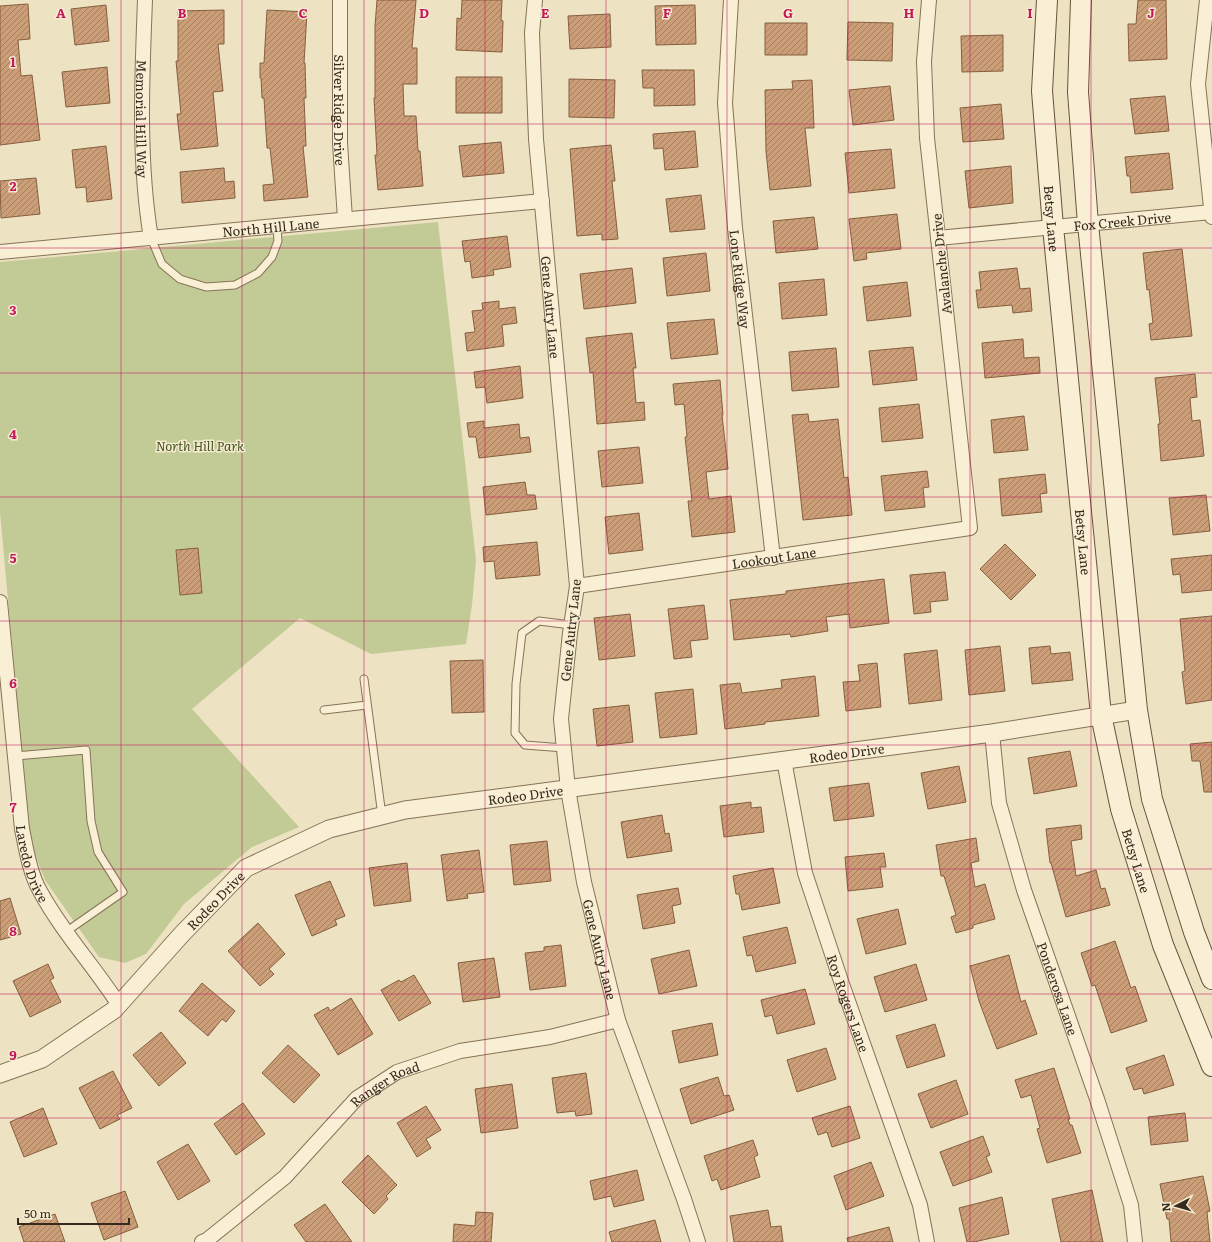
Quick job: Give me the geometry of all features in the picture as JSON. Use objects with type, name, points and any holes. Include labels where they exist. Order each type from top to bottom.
[{"type":"main road","name":"Betsy Lane","points":[[1047,0],[1042,91],[1053,227],[1101,715],[1121,809],[1161,937],[1212,1066]]},
{"type":"main road","points":[[1081,0],[1078,92],[1088,224],[1136,710],[1152,799],[1194,932],[1212,979]]},
{"type":"street","name":"Memorial Hill Way","points":[[145,0],[142,101],[146,206],[151,238]]},
{"type":"street","name":"Silver Ridge Drive","points":[[340,0],[340,143],[345,219]]},
{"type":"street","name":"Gene Autry Lane","points":[[535,0],[532,33],[536,140],[577,586],[571,625],[561,719],[568,789],[584,882],[618,1020],[698,1242]]},
{"type":"street","name":"Lone Ridge Way","points":[[731,0],[724,103],[735,228],[773,558]]},
{"type":"street","name":"Avalanche Drive","points":[[928,0],[924,61],[927,138],[970,528]]},
{"type":"street","points":[[1207,0],[1198,84],[1212,217]]},
{"type":"street","name":"North Hill Lane","points":[[0,252],[542,201]]},
{"type":"street","name":"Fox Creek Drive","points":[[938,238],[1212,212]]},
{"type":"street","name":"Lookout Lane","points":[[577,586],[970,528]]},
{"type":"street","name":"Laredo Drive","points":[[0,602],[22,829],[27,856],[39,890],[119,1005]]},
{"type":"street","name":"Rodeo Drive","points":[[0,1074],[42,1059],[114,1010],[182,934],[246,868],[330,829],[405,810],[992,733],[1136,710]]},
{"type":"street","name":"Ponderosa Lane","points":[[992,733],[999,803],[1024,890],[1097,1099],[1130,1205],[1135,1242]]},
{"type":"street","name":"Roy Rogers Lane","points":[[784,760],[805,873],[842,984],[920,1205],[927,1242]]},
{"type":"street","name":"Ranger Road","points":[[202,1242],[207,1240],[285,1177],[357,1098],[397,1072],[460,1051],[550,1037],[618,1020]]},
{"type":"lane","points":[[151,238],[162,264],[180,279],[206,287],[213,287],[235,285],[258,273],[272,257],[278,241],[277,227]]},
{"type":"lane","points":[[564,748],[525,745],[515,733],[516,684],[522,634],[539,621],[571,625]]},
{"type":"lane","points":[[364,679],[382,816]]},
{"type":"lane","points":[[324,710],[367,705]]},
{"type":"lane","points":[[15,756],[86,750],[91,821],[98,852],[123,892],[67,931]]},
{"type":"green space","name":"North Hill Park","points":[[438,222],[476,560],[472,605],[466,644],[371,654],[300,618],[192,709],[299,827],[252,847],[184,904],[146,954],[125,963],[99,957],[45,880],[30,842],[0,512],[0,262]]},
{"type":"building","points":[[377,0],[416,0],[412,48],[417,48],[417,84],[403,84],[404,116],[416,116],[418,151],[420,151],[423,186],[378,190],[375,155],[377,155],[374,98],[375,26]]},
{"type":"building","points":[[462,0],[502,0],[502,52],[456,50],[457,18],[461,19]]},
{"type":"building","points":[[1138,0],[1166,0],[1167,59],[1129,61],[1128,24],[1136,24]]},
{"type":"building","points":[[28,4],[30,39],[18,40],[21,76],[32,75],[40,140],[0,145],[0,6]]},
{"type":"building","points":[[106,5],[109,41],[75,45],[71,9]]},
{"type":"building","points":[[695,5],[696,44],[656,45],[655,6]]},
{"type":"building","points":[[224,10],[224,44],[218,44],[223,91],[213,92],[218,146],[181,150],[177,114],[181,114],[176,61],[178,61],[178,11]]},
{"type":"building","points":[[267,10],[307,12],[304,63],[306,146],[303,146],[308,197],[264,201],[263,185],[274,184],[270,148],[267,148],[264,98],[262,98],[260,78],[260,63],[264,63]]},
{"type":"building","points":[[610,14],[611,47],[570,49],[568,16]]},
{"type":"building","points":[[848,22],[893,23],[892,61],[847,60]]},
{"type":"building","points":[[765,23],[807,23],[807,55],[765,55]]},
{"type":"building","points":[[1003,35],[1003,71],[962,72],[961,36]]},
{"type":"building","points":[[107,67],[110,103],[66,107],[62,72]]},
{"type":"building","points":[[642,70],[694,70],[695,105],[654,106],[654,88],[643,88]]},
{"type":"building","points":[[456,77],[502,77],[502,113],[456,113]]},
{"type":"building","points":[[569,79],[615,80],[614,118],[569,117]]},
{"type":"building","points":[[812,80],[814,128],[805,128],[811,186],[770,190],[766,151],[765,90],[793,89],[792,81]]},
{"type":"building","points":[[890,86],[894,120],[853,125],[849,90]]},
{"type":"building","points":[[1165,96],[1169,131],[1135,134],[1130,99]]},
{"type":"building","points":[[1001,104],[1004,139],[963,142],[960,108]]},
{"type":"building","points":[[695,131],[698,167],[665,170],[663,148],[654,149],[653,134]]},
{"type":"building","points":[[501,142],[504,173],[463,177],[459,146]]},
{"type":"building","points":[[611,145],[615,181],[612,181],[618,239],[602,240],[602,234],[577,236],[570,149]]},
{"type":"building","points":[[106,146],[112,199],[87,202],[86,187],[76,188],[72,150]]},
{"type":"building","points":[[891,149],[895,188],[849,193],[845,153]]},
{"type":"building","points":[[1169,153],[1173,189],[1131,193],[1130,176],[1127,176],[1125,157]]},
{"type":"building","points":[[1011,166],[1013,203],[969,208],[965,171]]},
{"type":"building","points":[[224,168],[225,182],[234,181],[235,198],[182,203],[180,172]]},
{"type":"building","points":[[36,178],[40,214],[1,218],[0,181]]},
{"type":"building","points":[[701,195],[705,229],[670,232],[666,199]]},
{"type":"building","points":[[897,214],[901,249],[866,253],[867,259],[854,261],[849,219]]},
{"type":"building","points":[[814,217],[818,249],[776,253],[773,221]]},
{"type":"building","points":[[507,236],[511,267],[493,270],[494,275],[472,278],[470,261],[465,262],[462,241]]},
{"type":"building","points":[[1182,249],[1192,336],[1151,340],[1149,324],[1153,323],[1149,289],[1147,290],[1143,253]]},
{"type":"building","points":[[706,253],[710,291],[667,296],[663,258]]},
{"type":"building","points":[[632,268],[636,303],[584,309],[580,274]]},
{"type":"building","points":[[1017,268],[1020,289],[1030,288],[1032,311],[1013,313],[1012,305],[978,308],[976,290],[981,290],[979,272]]},
{"type":"building","points":[[824,279],[827,315],[782,319],[779,283]]},
{"type":"building","points":[[907,282],[911,316],[867,321],[863,287]]},
{"type":"building","points":[[499,301],[499,309],[515,307],[517,323],[502,325],[504,346],[467,351],[465,333],[475,332],[472,311],[483,310],[482,303]]},
{"type":"building","points":[[714,319],[718,354],[671,359],[667,323]]},
{"type":"building","points":[[632,333],[636,368],[633,368],[636,403],[644,402],[645,420],[597,424],[593,372],[590,373],[586,338]]},
{"type":"building","points":[[1023,339],[1024,358],[1039,357],[1040,373],[985,378],[982,343]]},
{"type":"building","points":[[913,347],[917,380],[873,385],[869,351]]},
{"type":"building","points":[[836,348],[839,387],[792,391],[789,352]]},
{"type":"building","points":[[520,366],[523,398],[487,403],[485,387],[476,388],[474,372]]},
{"type":"building","points":[[1195,374],[1197,397],[1190,398],[1192,421],[1200,420],[1204,456],[1161,461],[1158,424],[1160,424],[1155,378]]},
{"type":"building","points":[[720,380],[728,469],[706,472],[709,499],[731,496],[735,532],[692,537],[688,501],[692,501],[685,437],[687,437],[684,404],[675,405],[673,384]]},
{"type":"building","points":[[919,404],[923,438],[882,442],[879,408]]},
{"type":"building","points":[[808,414],[809,422],[838,419],[844,478],[848,477],[852,515],[803,520],[792,415]]},
{"type":"building","points":[[1024,416],[1028,450],[994,453],[991,420]]},
{"type":"building","points":[[484,421],[484,428],[519,424],[520,438],[529,437],[531,452],[479,458],[476,437],[469,437],[467,423]]},
{"type":"building","points":[[639,447],[643,483],[602,487],[598,451]]},
{"type":"building","points":[[927,471],[929,487],[923,488],[925,507],[885,511],[881,476]]},
{"type":"building","points":[[1045,474],[1047,493],[1040,494],[1042,512],[1002,516],[999,479]]},
{"type":"building","points":[[525,482],[527,495],[535,495],[537,509],[486,515],[483,487]]},
{"type":"building","points":[[1206,495],[1210,531],[1173,535],[1169,498]]},
{"type":"building","points":[[639,513],[643,550],[609,554],[605,517]]},
{"type":"building","points":[[537,542],[540,575],[496,579],[494,561],[484,562],[483,547]]},
{"type":"building","points":[[1005,544],[1036,575],[1011,600],[980,569]]},
{"type":"building","points":[[198,548],[202,593],[180,595],[176,550]]},
{"type":"building","points":[[1212,555],[1212,590],[1182,593],[1180,574],[1173,575],[1171,559]]},
{"type":"building","points":[[945,572],[948,600],[930,602],[931,612],[914,614],[910,575]]},
{"type":"building","points":[[884,579],[889,623],[850,628],[849,614],[826,617],[828,631],[791,637],[790,634],[734,640],[730,600],[786,594],[786,591]]},
{"type":"building","points":[[704,605],[708,639],[690,641],[692,657],[674,659],[668,609]]},
{"type":"building","points":[[630,614],[635,656],[599,660],[594,618]]},
{"type":"building","points":[[1212,616],[1212,700],[1186,704],[1182,672],[1185,671],[1180,619]]},
{"type":"building","points":[[1000,646],[1005,691],[969,695],[965,650]]},
{"type":"building","points":[[1050,646],[1051,654],[1070,652],[1073,680],[1032,684],[1029,648]]},
{"type":"building","points":[[937,650],[942,700],[909,704],[904,654]]},
{"type":"building","points":[[483,660],[484,712],[452,713],[450,661]]},
{"type":"building","points":[[877,663],[881,707],[846,711],[843,682],[860,681],[858,665]]},
{"type":"building","points":[[815,676],[819,716],[765,722],[765,724],[725,729],[720,685],[740,683],[742,693],[782,688],[781,680]]},
{"type":"building","points":[[693,689],[697,734],[660,738],[655,693]]},
{"type":"building","points":[[629,705],[633,742],[597,746],[593,709]]},
{"type":"building","points":[[1212,742],[1212,792],[1204,792],[1200,761],[1192,761],[1190,744]]},
{"type":"building","points":[[1070,751],[1077,786],[1034,794],[1028,758]]},
{"type":"building","points":[[959,766],[966,802],[928,809],[921,773]]},
{"type":"building","points":[[869,783],[874,816],[834,821],[829,788]]},
{"type":"building","points":[[751,802],[751,808],[761,807],[764,832],[724,837],[720,806]]},
{"type":"building","points":[[662,815],[665,834],[669,833],[672,851],[627,858],[621,822]]},
{"type":"building","points":[[1081,825],[1082,839],[1071,841],[1076,876],[1096,870],[1101,889],[1105,888],[1110,905],[1066,917],[1050,863],[1046,829]]},
{"type":"building","points":[[976,838],[979,861],[971,863],[975,887],[985,884],[995,919],[973,925],[973,928],[956,933],[951,917],[956,915],[944,876],[941,876],[936,845]]},
{"type":"building","points":[[547,841],[551,881],[514,885],[510,845]]},
{"type":"building","points":[[479,850],[484,892],[467,894],[468,898],[447,901],[441,855]]},
{"type":"building","points":[[884,853],[886,867],[880,867],[883,887],[848,891],[845,857]]},
{"type":"building","points":[[407,863],[411,901],[374,906],[369,868]]},
{"type":"building","points":[[773,868],[780,903],[742,910],[739,894],[736,894],[733,876]]},
{"type":"building","points":[[330,881],[345,916],[335,920],[337,925],[312,936],[295,895]]},
{"type":"building","points":[[678,888],[681,904],[672,906],[675,923],[643,929],[637,895]]},
{"type":"building","points":[[10,898],[21,934],[0,940],[0,901]]},
{"type":"building","points":[[898,909],[906,944],[866,954],[857,919]]},
{"type":"building","points":[[258,923],[285,954],[269,969],[274,974],[260,986],[228,951]]},
{"type":"building","points":[[787,927],[796,963],[756,972],[752,955],[747,956],[743,937]]},
{"type":"building","points":[[1115,941],[1131,988],[1135,986],[1147,1021],[1111,1033],[1095,985],[1092,986],[1081,953]]},
{"type":"building","points":[[561,945],[566,986],[530,990],[525,953],[544,951],[544,947]]},
{"type":"building","points":[[689,950],[697,986],[659,994],[651,959]]},
{"type":"building","points":[[1009,955],[1021,1002],[1025,1000],[1037,1034],[997,1049],[979,1001],[970,966]]},
{"type":"building","points":[[494,958],[500,997],[463,1002],[458,963]]},
{"type":"building","points":[[48,964],[54,978],[50,980],[61,1002],[30,1017],[13,981]]},
{"type":"building","points":[[916,964],[927,1000],[885,1012],[874,977]]},
{"type":"building","points":[[414,975],[431,1003],[399,1021],[381,990],[399,980],[401,982]]},
{"type":"building","points":[[202,983],[235,1011],[226,1022],[222,1019],[208,1036],[179,1011]]},
{"type":"building","points":[[805,989],[815,1024],[777,1034],[772,1015],[765,1017],[761,1000]]},
{"type":"building","points":[[351,998],[373,1034],[338,1055],[314,1015],[328,1007],[330,1011]]},
{"type":"building","points":[[712,1023],[718,1055],[679,1063],[672,1031]]},
{"type":"building","points":[[935,1024],[945,1056],[907,1068],[896,1036]]},
{"type":"building","points":[[161,1032],[186,1063],[159,1086],[133,1055]]},
{"type":"building","points":[[288,1045],[320,1075],[294,1103],[262,1073]]},
{"type":"building","points":[[826,1048],[836,1079],[797,1092],[787,1060]]},
{"type":"building","points":[[1164,1055],[1174,1085],[1144,1094],[1142,1088],[1134,1090],[1126,1068]]},
{"type":"building","points":[[1054,1068],[1070,1119],[1068,1119],[1070,1125],[1072,1125],[1081,1153],[1047,1163],[1037,1129],[1040,1128],[1031,1095],[1021,1098],[1015,1080]]},
{"type":"building","points":[[113,1071],[132,1108],[117,1115],[120,1119],[100,1129],[79,1088]]},
{"type":"building","points":[[586,1073],[592,1114],[576,1116],[575,1111],[557,1113],[552,1078]]},
{"type":"building","points":[[718,1077],[724,1096],[729,1095],[734,1110],[691,1124],[680,1089]]},
{"type":"building","points":[[956,1080],[968,1114],[931,1128],[918,1094]]},
{"type":"building","points":[[512,1084],[518,1128],[481,1133],[475,1089]]},
{"type":"building","points":[[243,1103],[265,1134],[236,1155],[214,1124]]},
{"type":"building","points":[[426,1106],[441,1130],[426,1139],[431,1148],[417,1157],[397,1123]]},
{"type":"building","points":[[850,1106],[860,1138],[832,1147],[827,1132],[818,1135],[812,1118]]},
{"type":"building","points":[[43,1108],[57,1144],[24,1157],[10,1122]]},
{"type":"building","points":[[1185,1113],[1188,1141],[1151,1145],[1148,1117]]},
{"type":"building","points":[[983,1136],[990,1155],[986,1157],[992,1172],[953,1186],[940,1152]]},
{"type":"building","points":[[753,1140],[758,1155],[754,1157],[760,1177],[721,1190],[717,1179],[712,1181],[704,1156]]},
{"type":"building","points":[[188,1144],[210,1181],[178,1200],[157,1162]]},
{"type":"building","points":[[368,1155],[397,1185],[386,1196],[388,1199],[374,1214],[342,1182]]},
{"type":"building","points":[[871,1162],[884,1196],[846,1210],[834,1176]]},
{"type":"building","points":[[637,1170],[644,1200],[614,1207],[611,1196],[594,1200],[590,1181]]},
{"type":"building","points":[[1203,1176],[1210,1211],[1207,1212],[1210,1242],[1171,1242],[1169,1219],[1167,1219],[1160,1184]]},
{"type":"building","points":[[1092,1190],[1103,1242],[1061,1242],[1052,1199]]},
{"type":"building","points":[[125,1191],[138,1227],[104,1240],[91,1203]]},
{"type":"building","points":[[1002,1197],[1009,1234],[974,1242],[967,1242],[959,1208]]},
{"type":"building","points":[[325,1204],[352,1242],[306,1242],[294,1225]]},
{"type":"building","points":[[768,1210],[771,1227],[781,1226],[783,1242],[734,1242],[730,1216]]},
{"type":"building","points":[[476,1212],[493,1213],[491,1242],[453,1242],[454,1224],[475,1226]]},
{"type":"building","points":[[55,1214],[65,1242],[24,1242],[19,1227]]},
{"type":"building","points":[[655,1220],[661,1242],[612,1242],[609,1232]]},
{"type":"building","points":[[889,1227],[893,1242],[848,1242],[847,1238]]}]
